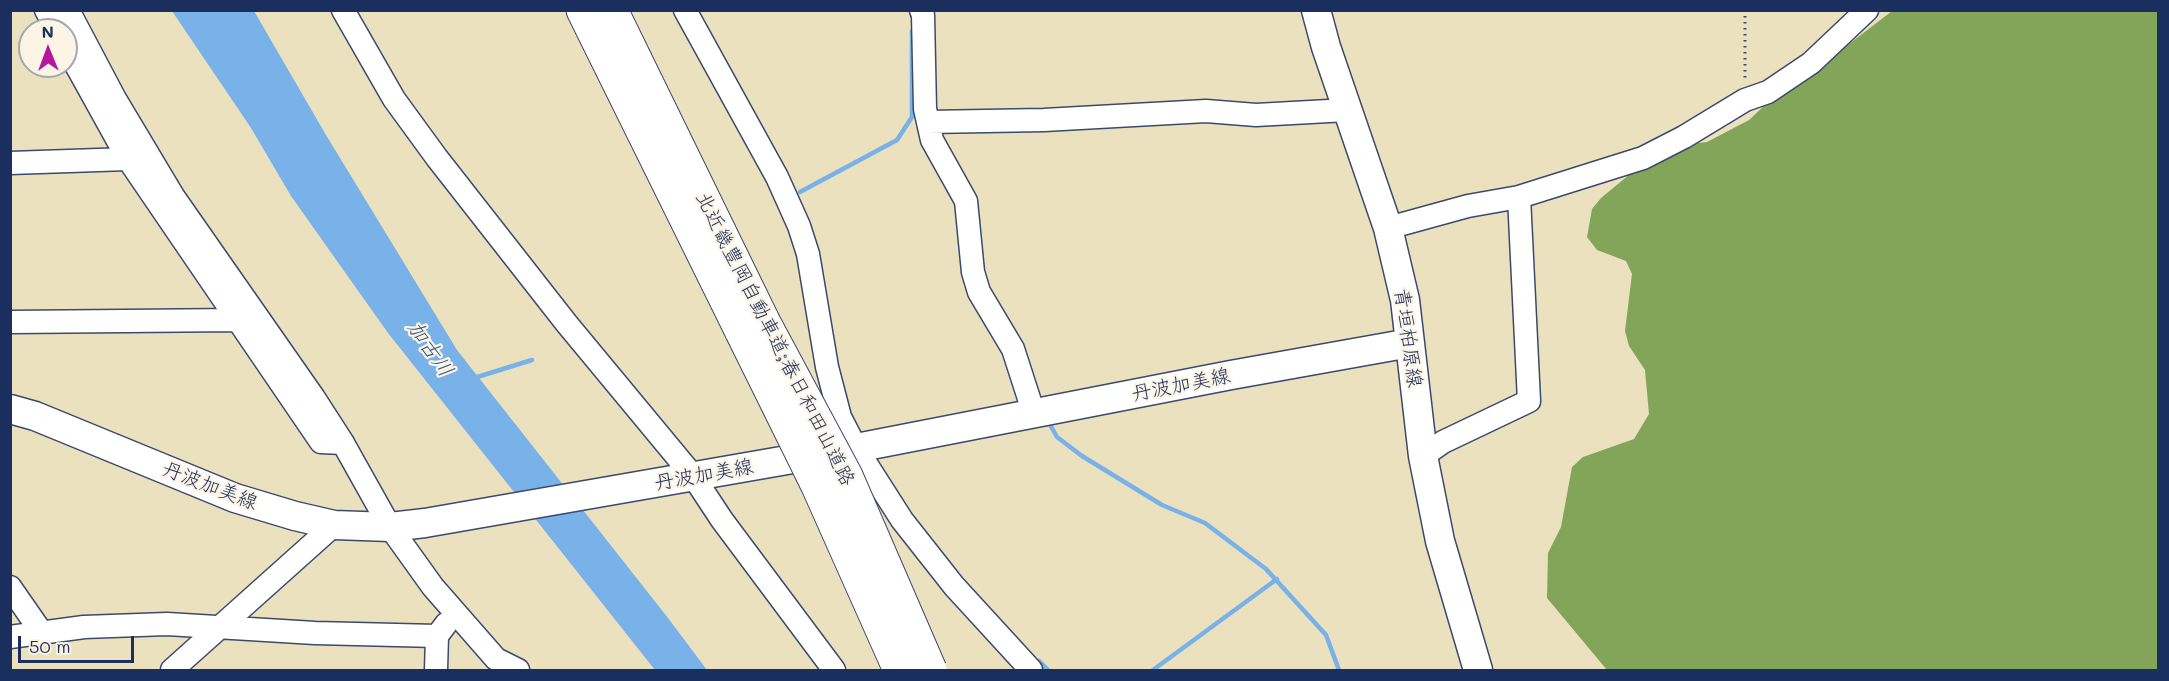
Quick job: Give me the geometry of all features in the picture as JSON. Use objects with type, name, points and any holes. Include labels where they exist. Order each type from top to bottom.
[{"type":"highway","name":"北近畿豊岡自動車道;春日和田山道路","points":[[583,10],[753,327],[846,476],[930,670]]},
{"type":"highway","name":"北近畿豊岡自動車道;春日和田山道路","points":[[611,10],[753,327],[818,486],[900,670]]},
{"type":"main road","name":"青垣柏原線","points":[[1316,10],[1347,110],[1388,228],[1405,300],[1423,456],[1440,541],[1478,670]]},
{"type":"main road","name":"丹波加美線","points":[[10,409],[35,416],[235,498],[334,525],[390,527],[425,524],[856,448],[1231,375],[1410,343]]},
{"type":"street","points":[[68,10],[115,99],[173,196],[236,284],[343,443],[390,527],[454,612],[488,665],[518,670]]},
{"type":"street","points":[[343,10],[394,99],[437,158],[686,478],[722,520],[834,670]]},
{"type":"street","points":[[685,10],[777,177],[800,226],[808,254],[827,367],[840,417],[856,448],[903,520],[954,586],[1031,670]]},
{"type":"street","points":[[921,10],[924,15],[925,109],[932,140],[966,201],[973,272],[979,292],[1013,349],[1034,414]]},
{"type":"street","points":[[1388,228],[1468,206],[1519,197],[1643,158],[1684,137],[1745,100],[1768,92],[1811,63],[1867,10]]},
{"type":"street","points":[[78,69],[128,159],[321,442],[343,443]]},
{"type":"street","points":[[928,122],[1044,120],[1206,111],[1256,115],[1347,110]]},
{"type":"street","points":[[10,163],[128,159]]},
{"type":"street","points":[[1423,456],[1443,442],[1529,401],[1519,197]]},
{"type":"street","points":[[10,322],[238,320]]},
{"type":"street","points":[[172,670],[334,525]]},
{"type":"street","points":[[10,587],[42,633]]},
{"type":"street","points":[[436,670],[437,636],[454,612]]},
{"type":"street","points":[[10,638],[84,627],[167,624],[315,633],[437,636]]},
{"type":"path","points":[[1745,10],[1745,100]]},
{"type":"green space","points":[[1892,11],[2158,11],[2158,670],[1607,670],[1547,598],[1548,553],[1561,527],[1572,467],[1583,457],[1634,439],[1649,414],[1645,370],[1629,346],[1625,331],[1632,274],[1626,261],[1597,250],[1587,237],[1592,209],[1601,198],[1664,146],[1707,142],[1749,120],[1782,89],[1810,74]]},
{"type":"water","name":"加古川","points":[[172,11],[254,11],[326,135],[457,350],[707,670],[655,670],[388,333],[291,196],[251,128]]},
{"type":"waterway","points":[[800,192],[897,140],[912,117],[912,31]]},
{"type":"waterway","points":[[474,378],[532,360]]},
{"type":"waterway","points":[[1048,421],[1057,437],[1082,456],[1162,505],[1205,523],[1266,569],[1326,635],[1339,670]]},
{"type":"waterway","points":[[1153,670],[1277,579]]},
{"type":"waterway","points":[[1039,661],[1048,670]]}]
